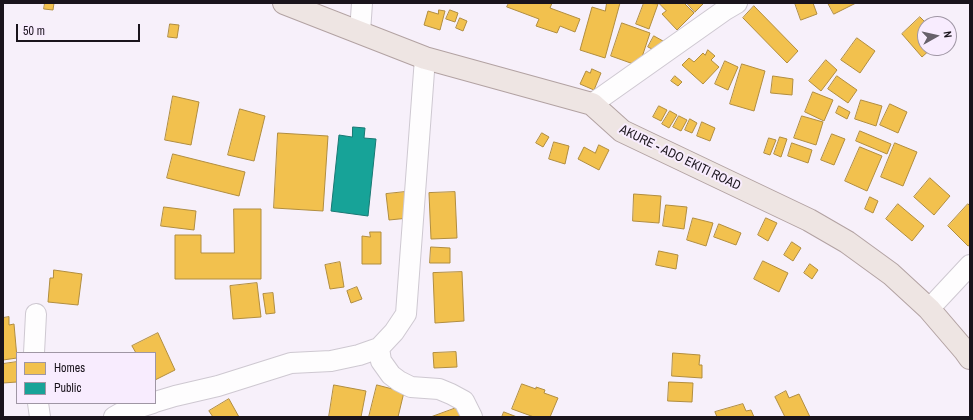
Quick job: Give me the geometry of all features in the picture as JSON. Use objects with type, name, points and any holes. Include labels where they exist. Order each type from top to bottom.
[{"type":"main road","name":"AKURE - ADO EKITI ROAD","points":[[284,3],[425,58],[592,104],[622,131],[809,220],[847,242],[891,274],[929,309],[968,352]]},
{"type":"street","points":[[360,32],[362,3]]},
{"type":"street","points":[[592,104],[737,3]]},
{"type":"street","points":[[156,402],[175,396],[218,386],[291,363],[331,360],[359,355],[379,348],[394,332],[406,314],[425,58]]},
{"type":"street","points":[[929,309],[970,265]]},
{"type":"street","points":[[34,352],[36,314]]},
{"type":"street","points":[[379,348],[381,361],[399,382],[411,387],[439,389],[451,394],[464,401],[472,417]]},
{"type":"street","points":[[38,404],[40,417]]},
{"type":"street","points":[[114,417],[121,413],[151,404]]},
{"type":"building: Homes","points":[[45,3],[54,3],[53,10],[44,9]]},
{"type":"building: Homes","points":[[509,3],[552,3],[550,8],[580,19],[575,32],[560,26],[557,33],[536,26],[539,19],[507,7]]},
{"type":"building: Homes","points":[[607,3],[620,3],[605,58],[580,50],[592,7],[605,11]]},
{"type":"building: Homes","points":[[644,3],[658,4],[649,29],[636,24]]},
{"type":"building: Homes","points":[[659,3],[684,3],[694,13],[677,30],[662,14],[666,11]]},
{"type":"building: Homes","points":[[687,3],[704,3],[695,12]]},
{"type":"building: Homes","points":[[795,3],[813,3],[817,14],[801,20]]},
{"type":"building: Homes","points":[[828,3],[856,3],[834,14]]},
{"type":"building: Homes","points":[[754,6],[798,51],[787,63],[743,18]]},
{"type":"building: Homes","points":[[439,10],[445,11],[440,30],[424,25],[428,11],[438,14]]},
{"type":"building: Homes","points":[[450,10],[458,13],[455,22],[446,19]]},
{"type":"building: Homes","points":[[460,18],[467,21],[463,31],[456,28]]},
{"type":"building: Homes","points":[[917,20],[917,51],[902,34]]},
{"type":"building: Homes","points":[[622,23],[650,33],[639,66],[611,56]]},
{"type":"building: Homes","points":[[170,24],[179,25],[177,38],[168,37]]},
{"type":"building: Homes","points":[[654,36],[663,41],[658,52],[648,47]]},
{"type":"building: Homes","points":[[857,38],[875,51],[860,73],[841,60]]},
{"type":"building: Homes","points":[[708,50],[715,56],[711,60],[719,67],[703,84],[682,65],[689,58],[694,62],[703,53],[705,55]]},
{"type":"building: Homes","points":[[826,60],[837,70],[821,91],[809,81]]},
{"type":"building: Homes","points":[[725,61],[738,67],[728,90],[715,84]]},
{"type":"building: Homes","points":[[742,64],[765,71],[754,111],[730,104]]},
{"type":"building: Homes","points":[[592,69],[601,73],[594,90],[580,84],[586,71],[590,73]]},
{"type":"building: Homes","points":[[675,76],[682,82],[678,86],[671,81]]},
{"type":"building: Homes","points":[[773,76],[793,79],[792,95],[771,93]]},
{"type":"building: Homes","points":[[837,76],[857,90],[848,103],[828,89]]},
{"type":"building: Homes","points":[[813,92],[833,100],[824,121],[805,112]]},
{"type":"building: Homes","points":[[173,96],[199,102],[191,145],[165,140]]},
{"type":"building: Homes","points":[[861,100],[882,106],[876,126],[855,119]]},
{"type":"building: Homes","points":[[890,104],[907,112],[898,133],[880,125]]},
{"type":"building: Homes","points":[[659,106],[667,110],[661,121],[653,117]]},
{"type":"building: Homes","points":[[839,106],[850,112],[847,119],[836,113]]},
{"type":"building: Homes","points":[[240,109],[265,116],[254,161],[228,155]]},
{"type":"building: Homes","points":[[670,111],[677,115],[669,128],[662,124]]},
{"type":"building: Homes","points":[[679,116],[687,120],[681,131],[673,127]]},
{"type":"building: Homes","points":[[802,116],[823,122],[816,145],[794,138]]},
{"type":"building: Homes","points":[[690,119],[697,123],[692,133],[685,130]]},
{"type":"building: Homes","points":[[702,122],[715,128],[710,141],[697,136]]},
{"type":"building: Homes","points":[[860,131],[891,144],[887,154],[856,141]]},
{"type":"building: Homes","points":[[278,133],[328,136],[323,211],[274,208]]},
{"type":"building: Homes","points":[[542,133],[549,137],[543,147],[536,143]]},
{"type":"building: Homes","points":[[832,134],[845,139],[834,165],[821,160]]},
{"type":"building: Homes","points":[[780,137],[787,139],[781,157],[774,154]]},
{"type":"building: Homes","points":[[769,138],[776,140],[770,155],[764,153]]},
{"type":"building: Homes","points":[[554,142],[569,146],[565,164],[549,159]]},
{"type":"building: Homes","points":[[792,143],[812,150],[808,163],[788,156]]},
{"type":"building: Homes","points":[[895,143],[917,152],[903,186],[881,177]]},
{"type":"building: Homes","points":[[599,145],[609,150],[599,170],[578,159],[584,147],[595,153]]},
{"type":"building: Homes","points":[[860,147],[882,156],[867,191],[845,181]]},
{"type":"building: Homes","points":[[173,154],[245,172],[239,196],[167,178]]},
{"type":"building: Homes","points":[[930,178],[950,196],[934,215],[914,197]]},
{"type":"building: Homes","points":[[405,192],[409,218],[389,220],[386,194]]},
{"type":"building: Homes","points":[[455,192],[457,238],[431,239],[429,193]]},
{"type":"building: Homes","points":[[634,194],[661,196],[659,223],[633,221]]},
{"type":"building: Homes","points":[[870,197],[878,201],[873,213],[865,209]]},
{"type":"building: Homes","points":[[898,204],[924,226],[912,241],[886,219]]},
{"type":"building: Homes","points":[[968,204],[970,206],[970,245],[968,246],[948,226]]},
{"type":"building: Homes","points":[[666,205],[687,207],[684,229],[663,226]]},
{"type":"building: Homes","points":[[164,207],[196,211],[194,230],[161,226]]},
{"type":"building: Homes","points":[[234,209],[261,209],[261,279],[175,279],[175,235],[201,235],[201,253],[234,253]]},
{"type":"building: Homes","points":[[693,218],[713,223],[706,246],[687,240]]},
{"type":"building: Homes","points":[[766,218],[777,223],[768,241],[758,235]]},
{"type":"building: Homes","points":[[719,224],[741,233],[736,245],[714,237]]},
{"type":"building: Homes","points":[[370,232],[381,232],[381,264],[362,264],[362,236],[370,237]]},
{"type":"building: Homes","points":[[792,242],[801,248],[793,261],[784,255]]},
{"type":"building: Homes","points":[[431,247],[450,248],[450,263],[430,263]]},
{"type":"building: Homes","points":[[659,251],[678,255],[676,269],[656,265]]},
{"type":"building: Homes","points":[[763,261],[788,273],[779,292],[754,279]]},
{"type":"building: Homes","points":[[340,262],[344,287],[330,289],[325,265]]},
{"type":"building: Homes","points":[[810,264],[818,270],[812,279],[804,273]]},
{"type":"building: Homes","points":[[54,270],[82,274],[78,305],[48,302],[50,278],[53,278]]},
{"type":"building: Homes","points":[[462,272],[464,321],[435,323],[433,273]]},
{"type":"building: Homes","points":[[257,283],[261,317],[233,319],[230,286]]},
{"type":"building: Homes","points":[[357,287],[362,299],[351,303],[347,291]]},
{"type":"building: Homes","points":[[273,293],[275,313],[266,314],[263,294]]},
{"type":"building: Homes","points":[[9,317],[9,325],[14,324],[16,358],[3,360],[3,318]]},
{"type":"building: Homes","points":[[158,333],[175,370],[156,380],[156,352],[135,352],[132,346]]},
{"type":"building: Homes","points":[[456,352],[457,367],[434,368],[433,353]]},
{"type":"building: Homes","points":[[673,353],[700,355],[699,365],[702,365],[702,378],[672,376]]},
{"type":"building: Homes","points":[[16,362],[16,382],[3,383],[3,364]]},
{"type":"building: Homes","points":[[669,382],[693,383],[692,402],[668,401]]},
{"type":"building: Homes","points":[[522,384],[536,389],[536,387],[545,390],[544,393],[558,398],[550,417],[534,417],[512,409]]},
{"type":"building: Homes","points":[[334,385],[366,391],[361,417],[329,417]]},
{"type":"building: Homes","points":[[377,385],[404,392],[398,417],[369,417]]},
{"type":"building: Homes","points":[[786,391],[789,398],[799,394],[810,417],[785,417],[775,397]]},
{"type":"building: Homes","points":[[229,399],[239,417],[213,417],[209,411]]},
{"type":"building: Homes","points":[[743,404],[746,411],[751,410],[754,417],[717,417],[715,412]]},
{"type":"building: Homes","points":[[459,407],[462,417],[431,417]]},
{"type":"building: Homes","points":[[504,412],[517,417],[502,417]]},
{"type":"building: Public","points":[[353,127],[365,128],[364,138],[376,139],[368,216],[331,211],[339,135],[352,137]]}]
